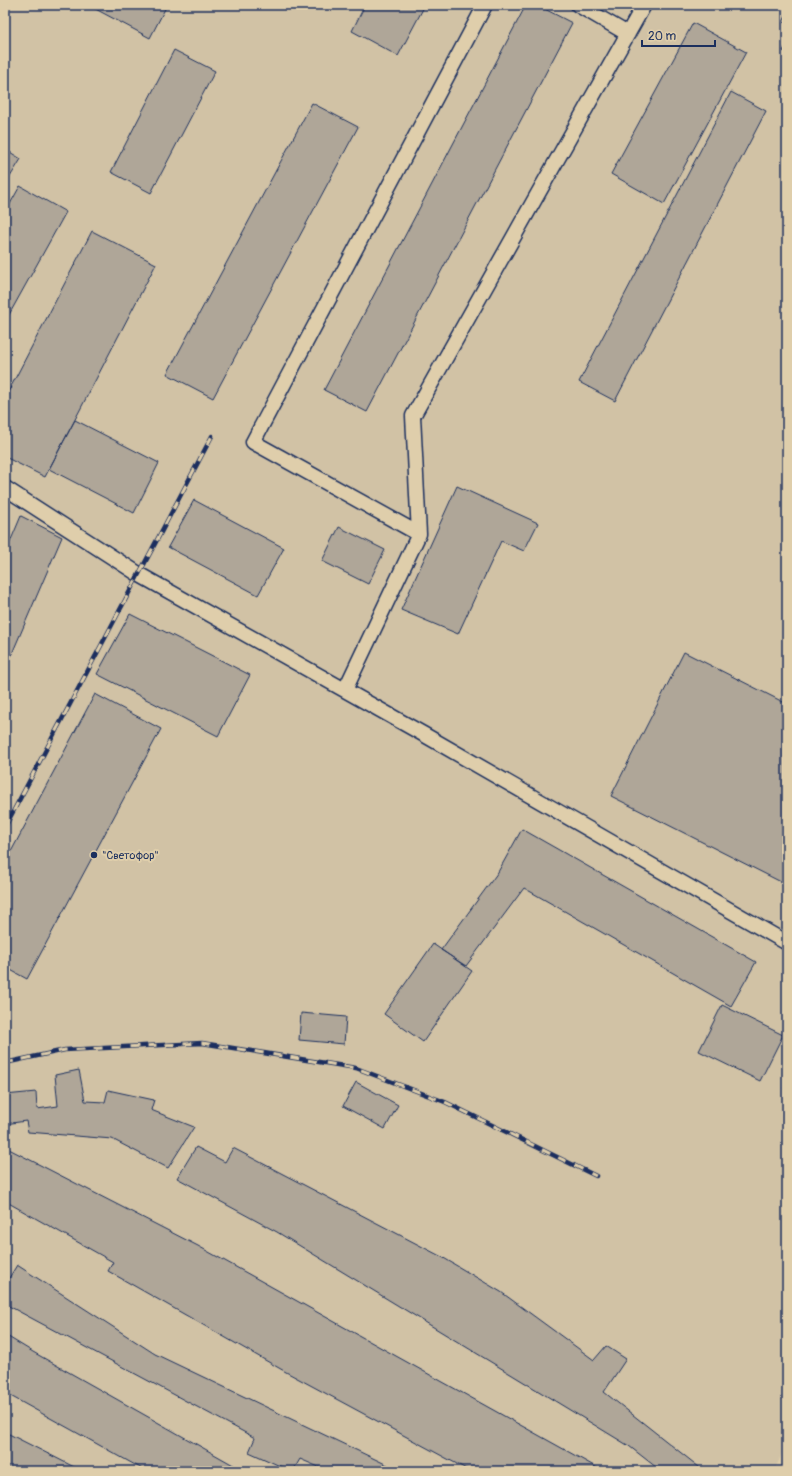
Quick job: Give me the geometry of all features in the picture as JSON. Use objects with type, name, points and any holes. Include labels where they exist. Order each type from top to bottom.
[{"type":"lane","points":[[419,534],[253,442],[485,5]]},
{"type":"lane","points":[[578,5],[628,34]]},
{"type":"lane","points":[[345,690],[419,534],[413,416],[644,5]]},
{"type":"lane","points":[[5,488],[140,575],[345,690],[787,943]]},
{"type":"shaded area","points":[[5,5],[787,5],[787,1443],[774,1471],[5,1471]]},
{"type":"building","points":[[88,5],[167,5],[150,38]]},
{"type":"building","points":[[365,5],[425,5],[398,56],[352,31]]},
{"type":"building","points":[[526,5],[537,5],[572,23],[367,412],[324,390]]},
{"type":"building","points":[[787,14],[787,24],[783,22]]},
{"type":"building","points":[[693,23],[746,52],[664,204],[611,174]]},
{"type":"building","points":[[787,44],[787,53],[783,51]]},
{"type":"building","points":[[174,50],[215,71],[151,193],[111,172]]},
{"type":"building","points":[[731,92],[766,111],[615,401],[579,382]]},
{"type":"building","points":[[312,103],[358,127],[213,398],[167,374]]},
{"type":"building","points":[[5,149],[21,159],[5,185]]},
{"type":"building","points":[[20,186],[66,212],[5,322],[5,213]]},
{"type":"building","points":[[92,231],[156,264],[45,477],[5,457],[5,398]]},
{"type":"building","points":[[75,420],[159,463],[134,513],[49,469]]},
{"type":"building","points":[[457,486],[538,523],[524,551],[501,541],[458,634],[401,610]]},
{"type":"building","points":[[194,500],[284,548],[258,595],[168,547]]},
{"type":"building","points":[[21,516],[62,537],[5,670],[5,554]]},
{"type":"building","points":[[339,527],[385,550],[368,584],[322,561]]},
{"type":"building","points":[[130,614],[250,675],[218,736],[97,674]]},
{"type":"building","points":[[684,652],[787,704],[787,885],[611,796]]},
{"type":"building","points":[[95,694],[161,729],[27,979],[5,967],[5,863]]},
{"type":"building","points":[[522,829],[756,962],[731,1006],[524,888],[466,966],[441,950],[498,872]]},
{"type":"building","points":[[433,944],[472,971],[423,1042],[384,1014]]},
{"type":"building","points":[[722,1005],[783,1035],[760,1081],[699,1051]]},
{"type":"building","points":[[301,1013],[346,1017],[344,1044],[299,1040]]},
{"type":"building","points":[[79,1070],[85,1101],[105,1102],[108,1090],[154,1100],[151,1110],[194,1127],[168,1168],[112,1139],[28,1132],[26,1121],[5,1124],[5,1095],[36,1092],[37,1109],[58,1106],[55,1075]]},
{"type":"building","points":[[356,1082],[398,1105],[385,1129],[343,1106]]},
{"type":"building","points":[[5,1147],[198,1246],[603,1471],[470,1471],[286,1372],[108,1271],[113,1262],[5,1201]]},
{"type":"building","points":[[196,1147],[225,1162],[233,1148],[442,1257],[501,1292],[594,1360],[606,1346],[626,1359],[604,1392],[704,1471],[661,1471],[629,1446],[277,1232],[177,1178]]},
{"type":"building","points":[[17,1265],[155,1354],[400,1471],[328,1471],[300,1459],[293,1471],[291,1471],[249,1452],[255,1438],[5,1304],[5,1276],[9,1278]]},
{"type":"building","points":[[5,1335],[244,1471],[146,1471],[5,1393]]},
{"type":"building","points":[[5,1432],[82,1471],[5,1471]]},
{"type":"railway","points":[[5,827],[212,436]]},
{"type":"railway","points":[[5,1063],[65,1050],[202,1043],[356,1068],[445,1102],[596,1176]]},
{"type":"place","name":"\"Светофор\"","points":[[94,855]]}]
